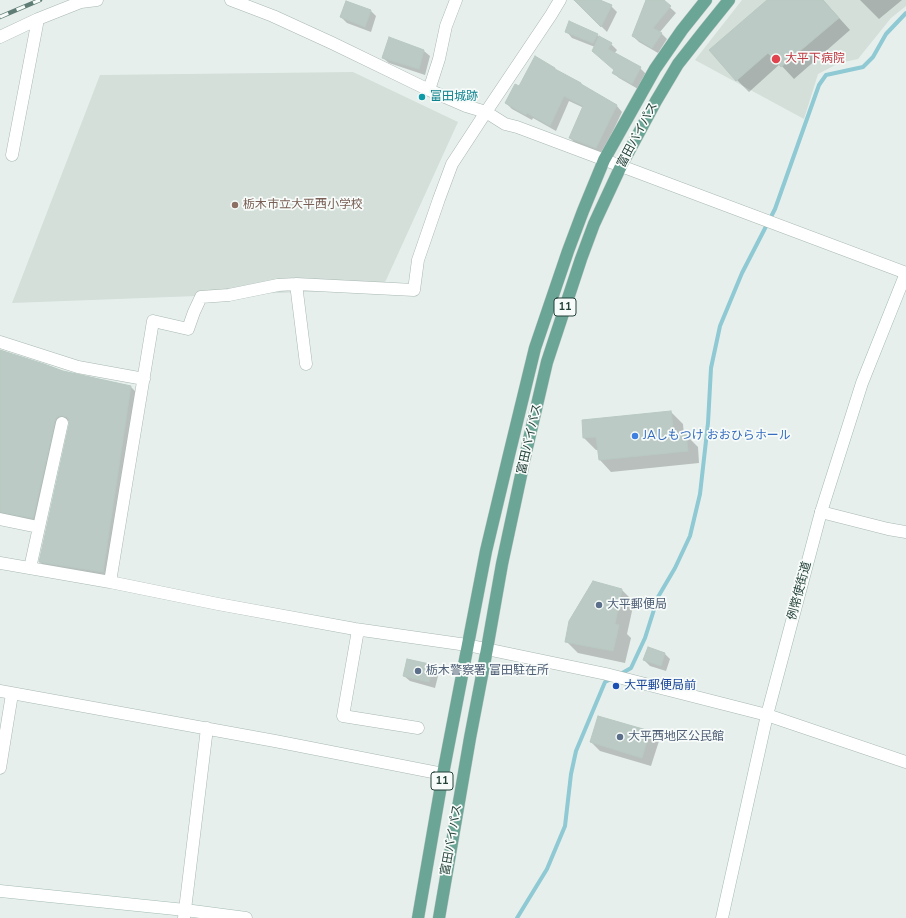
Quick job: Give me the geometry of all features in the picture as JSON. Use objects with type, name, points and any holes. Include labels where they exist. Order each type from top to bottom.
[{"type":"main road","name":"富田バイパス","points":[[418,918],[443,774],[486,551],[535,348],[568,251],[604,160],[655,69],[682,30],[706,0]]},
{"type":"main road","name":"富田バイパス","points":[[438,918],[502,564],[524,460],[548,362],[581,259],[594,224],[622,166],[656,101],[678,64],[729,0]]},
{"type":"street","points":[[0,37],[38,19],[81,2],[96,0]]},
{"type":"street","points":[[231,0],[273,16],[429,90],[466,106],[486,112],[504,124],[622,166],[906,273]]},
{"type":"street","points":[[429,90],[439,59],[446,26],[456,0]]},
{"type":"street","points":[[110,582],[153,321],[188,329],[201,297],[229,295],[278,285],[296,284],[414,290],[418,260],[452,164],[560,0]]},
{"type":"street","points":[[12,155],[38,19]]},
{"type":"street","name":"例幣使街道","points":[[722,918],[767,715],[821,512],[862,383],[906,273]]},
{"type":"street","points":[[296,284],[306,364]]},
{"type":"street","points":[[0,342],[78,367],[144,379]]},
{"type":"street","points":[[30,568],[62,423]]},
{"type":"street","points":[[821,512],[888,529],[906,532]]},
{"type":"street","points":[[0,519],[38,527]]},
{"type":"street","points":[[0,563],[110,582],[358,630],[467,645],[606,674],[767,715],[906,762]]},
{"type":"street","points":[[358,630],[343,716],[418,728]]},
{"type":"street","points":[[0,768],[6,692],[207,728],[443,774]]},
{"type":"street","points":[[185,914],[207,728]]},
{"type":"street","points":[[0,891],[185,914],[246,918]]},
{"type":"shaded area","name":"大平下病院","points":[[742,0],[906,0],[906,6],[891,18],[858,59],[839,63],[818,74],[804,119],[695,60]]},
{"type":"shaded area","name":"栃木市立大平西小学校","points":[[353,72],[458,122],[382,289],[12,303],[100,75]]},
{"type":"building","points":[[574,0],[600,0],[612,5],[601,27]]},
{"type":"building","points":[[646,0],[664,0],[671,6],[653,28],[662,33],[652,48],[632,36]]},
{"type":"building","points":[[767,0],[823,0],[839,18],[781,67],[768,53],[736,81],[709,50]]},
{"type":"building","points":[[346,1],[371,10],[365,27],[340,17]]},
{"type":"building","points":[[569,21],[598,34],[593,43],[565,32]]},
{"type":"building","points":[[599,36],[612,43],[608,49],[641,67],[632,84],[612,73],[614,70],[592,51]]},
{"type":"building","points":[[389,37],[424,50],[419,69],[382,58]]},
{"type":"building","points":[[535,56],[617,105],[596,148],[569,138],[583,106],[564,96],[550,126],[505,103],[515,84],[519,86]]},
{"type":"building","points":[[0,350],[63,371],[131,386],[103,572],[39,562],[69,425],[69,420],[67,417],[59,416],[56,418],[33,518],[0,512]]},
{"type":"building","name":"JAしもつけ おおひらホール","points":[[671,411],[674,436],[686,434],[688,451],[599,460],[596,437],[583,438],[582,420]]},
{"type":"building","name":"大平郵便局","points":[[593,581],[622,589],[615,624],[619,625],[613,651],[565,642],[569,621]]},
{"type":"building","points":[[648,647],[665,653],[661,666],[643,660]]},
{"type":"building","name":"栃木警察署 富田駐在所","points":[[407,659],[434,665],[429,682],[403,676]]},
{"type":"building","name":"大平西地区公民館","points":[[598,716],[650,731],[642,758],[590,742]]},
{"type":"waterway","points":[[619,675],[631,668],[645,638],[658,597],[675,568],[690,536],[700,494],[708,423],[711,368],[720,326],[742,273],[775,209],[819,85],[826,75],[863,67],[873,57],[886,34],[906,13]]},
{"type":"waterway","points":[[517,918],[547,869],[565,826],[571,774],[576,751],[605,682],[611,679]]},
{"type":"railway","points":[[0,17],[40,0]]},
{"type":"place","name":"大平下病院","points":[[776,59]]},
{"type":"place","name":"富田城跡","points":[[422,97]]},
{"type":"place","name":"栃木市立大平西小学校","points":[[235,205]]},
{"type":"place","name":"JAしもつけ おおひらホール","points":[[635,436]]},
{"type":"place","name":"大平郵便局","points":[[599,605]]},
{"type":"place","name":"栃木警察署 富田駐在所","points":[[418,671]]},
{"type":"place","name":"大平郵便局前","points":[[616,686]]},
{"type":"place","name":"大平西地区公民館","points":[[620,737]]}]
